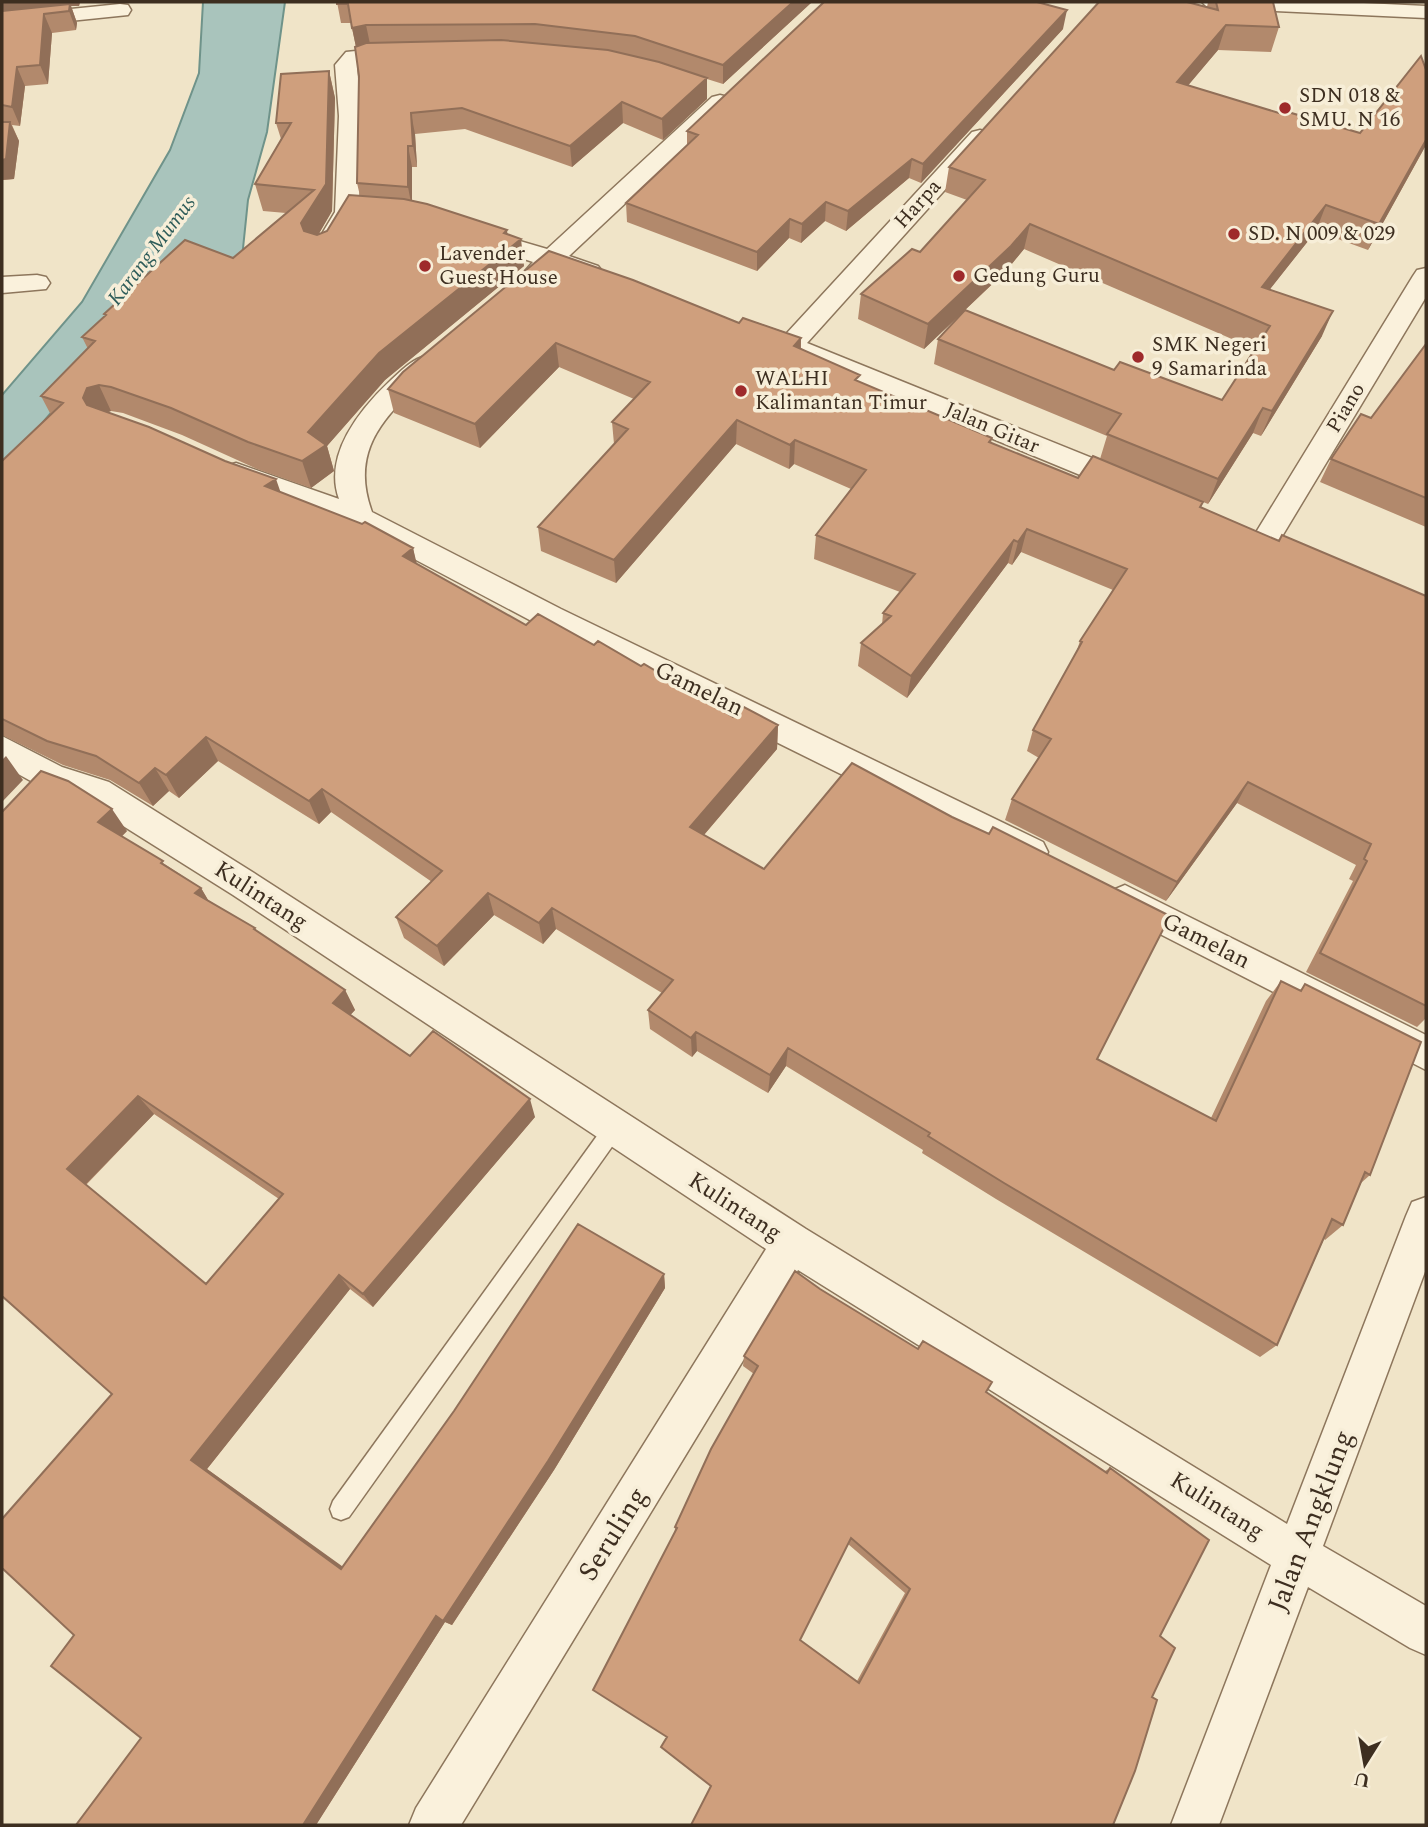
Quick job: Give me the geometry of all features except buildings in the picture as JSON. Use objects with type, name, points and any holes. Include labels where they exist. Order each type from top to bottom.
[{"type":"street","points":[[1213,2],[1426,12]]},
{"type":"street","points":[[2,22],[120,10]]},
{"type":"street","points":[[323,252],[357,213],[345,76],[348,61],[370,54],[423,53]]},
{"type":"street","points":[[522,284],[554,258],[732,91],[704,87]]},
{"type":"street","name":"Harpa","points":[[792,344],[992,123]]},
{"type":"street","points":[[451,227],[554,258],[616,281]]},
{"type":"street","name":"Piano","points":[[1240,530],[1278,546],[1426,276]]},
{"type":"street","points":[[2,285],[37,282]]},
{"type":"street","name":"Jalan Gitar","points":[[729,322],[792,344],[1150,493]]},
{"type":"street","points":[[360,518],[348,488],[356,441],[367,423],[397,388],[449,345]]},
{"type":"street","name":"Gamelan","points":[[208,461],[246,478],[360,518],[550,617],[912,792],[1059,867]]},
{"type":"street","name":"Kulintang","points":[[2,749],[40,786],[97,792],[245,885],[792,1244],[1426,1632]]},
{"type":"street","name":"Gamelan","points":[[1096,885],[1426,1054]]},
{"type":"street","name":"Jalan Angklung","points":[[1195,1825],[1426,1216]]},
{"type":"street","name":"Seruling","points":[[433,1825],[792,1244]]},
{"type":"lane","points":[[341,1509],[614,1128]]},
{"type":"water","name":"Karang Mumus","points":[[203,2],[285,2],[267,132],[248,200],[242,258],[102,352],[2,471],[2,395],[82,302],[170,150],[199,73]]},
{"type":"place","name":"SDN 018 & SMU. N 16","points":[[1285,108]]},
{"type":"place","name":"SD. N 009 & 029","points":[[1234,234]]},
{"type":"place","name":"Lavender Guest House","points":[[425,266]]},
{"type":"place","name":"Gedung Guru","points":[[959,276]]},
{"type":"place","name":"SMK Negeri 9 Samarinda","points":[[1138,357]]},
{"type":"place","name":"WALHI Kalimantan Timur","points":[[741,391]]}]
